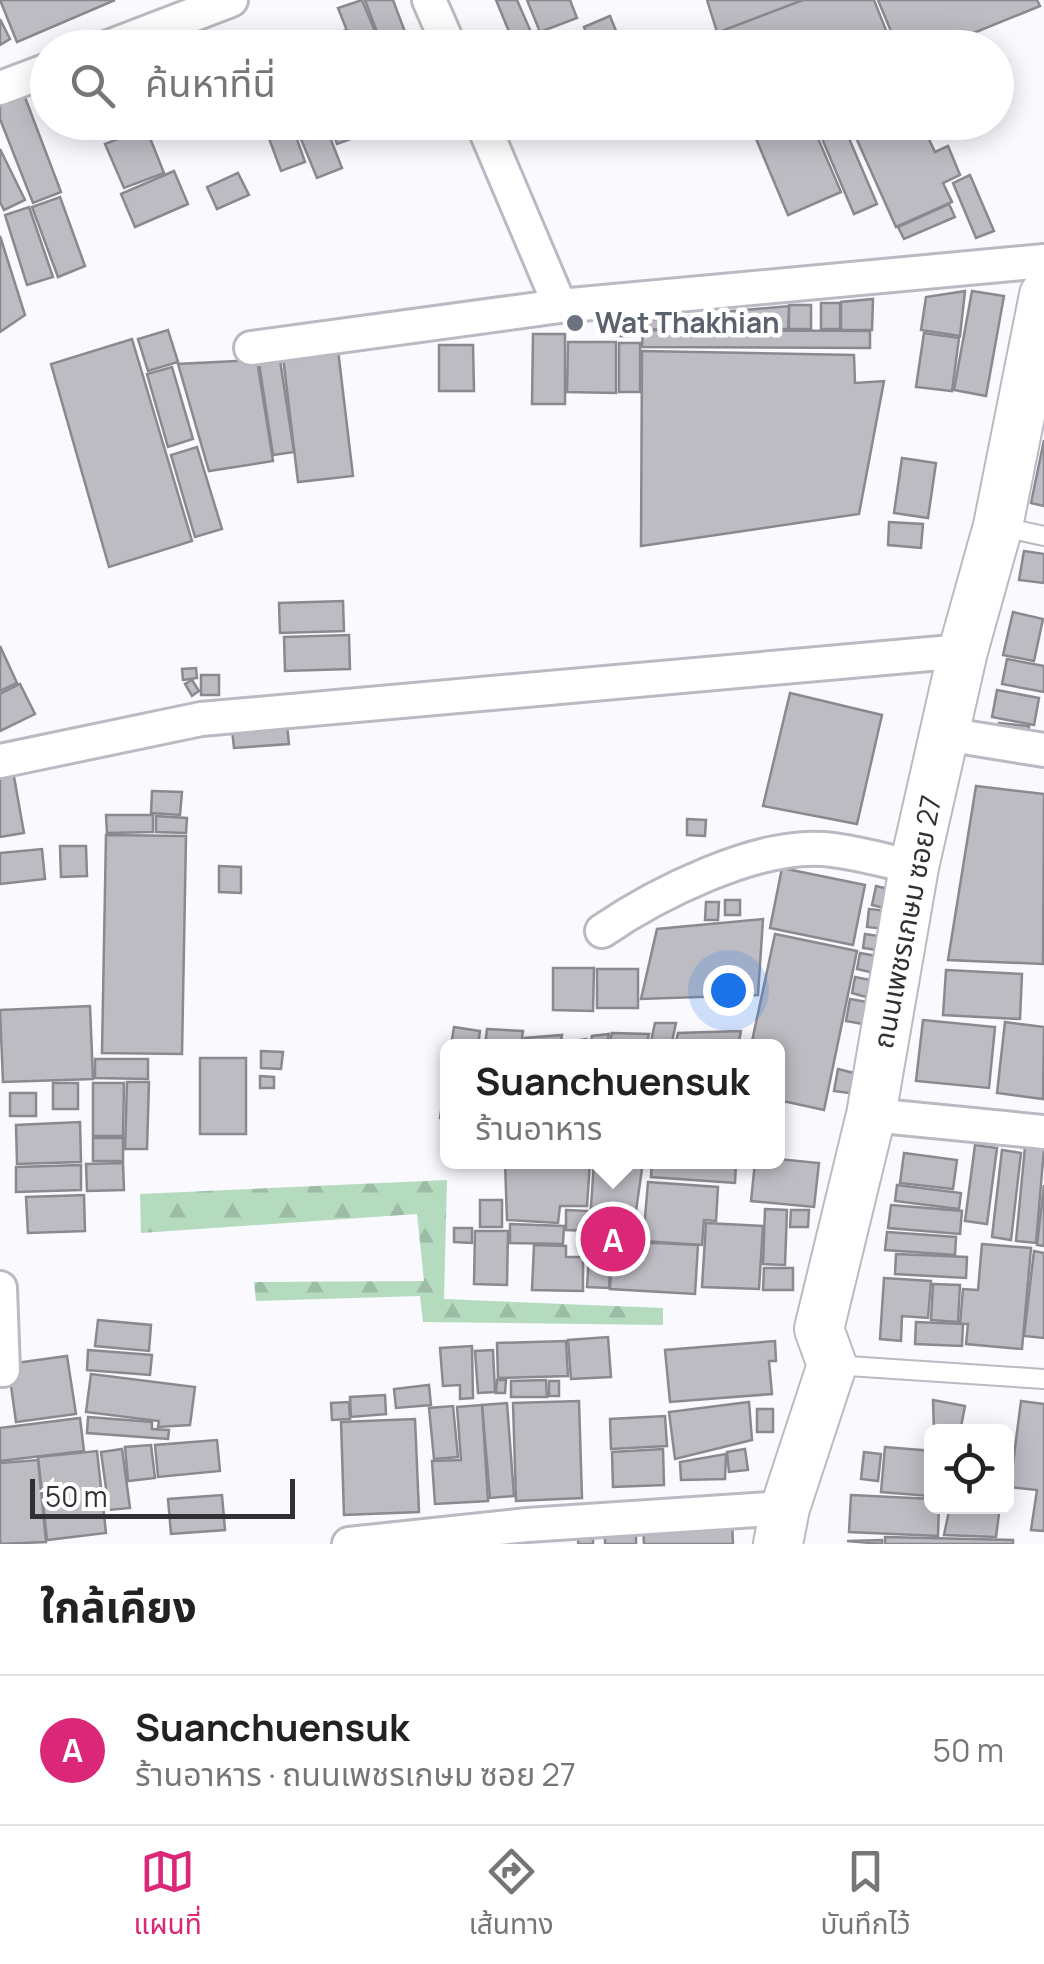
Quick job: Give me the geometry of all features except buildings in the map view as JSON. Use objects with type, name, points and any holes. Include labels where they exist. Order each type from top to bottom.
[{"type":"street","points":[[153,30],[231,0]]},
{"type":"street","points":[[429,0],[442,30]]},
{"type":"street","points":[[0,88],[30,77]]},
{"type":"street","points":[[490,140],[560,306]]},
{"type":"street","points":[[252,348],[560,306],[1044,261]]},
{"type":"street","name":"ถนนเพชรเกษม ซอย 27","points":[[832,1365],[818,1329],[871,1115],[914,867],[963,652],[998,526],[1044,294]]},
{"type":"street","points":[[0,761],[201,719],[963,652]]},
{"type":"street","points":[[945,734],[1044,750]]},
{"type":"street","points":[[602,932],[637,908],[680,888],[796,849],[826,849],[914,867]]},
{"type":"street","points":[[871,1115],[1044,1132]]},
{"type":"street","points":[[0,1288],[3,1370]]},
{"type":"street","points":[[349,1544],[527,1525],[782,1526],[832,1365]]},
{"type":"lane","points":[[998,526],[1044,536]]},
{"type":"lane","points":[[832,1365],[1044,1379]]},
{"type":"green space","points":[[447,1180],[444,1299],[663,1308],[663,1325],[423,1322],[420,1296],[256,1301],[254,1282],[424,1281],[417,1214],[141,1233],[140,1194]]},
{"type":"place","name":"Wat Thakhian","points":[[575,323]]},
{"type":"place","name":"Suanchuensuk","points":[[613,1239]]}]
